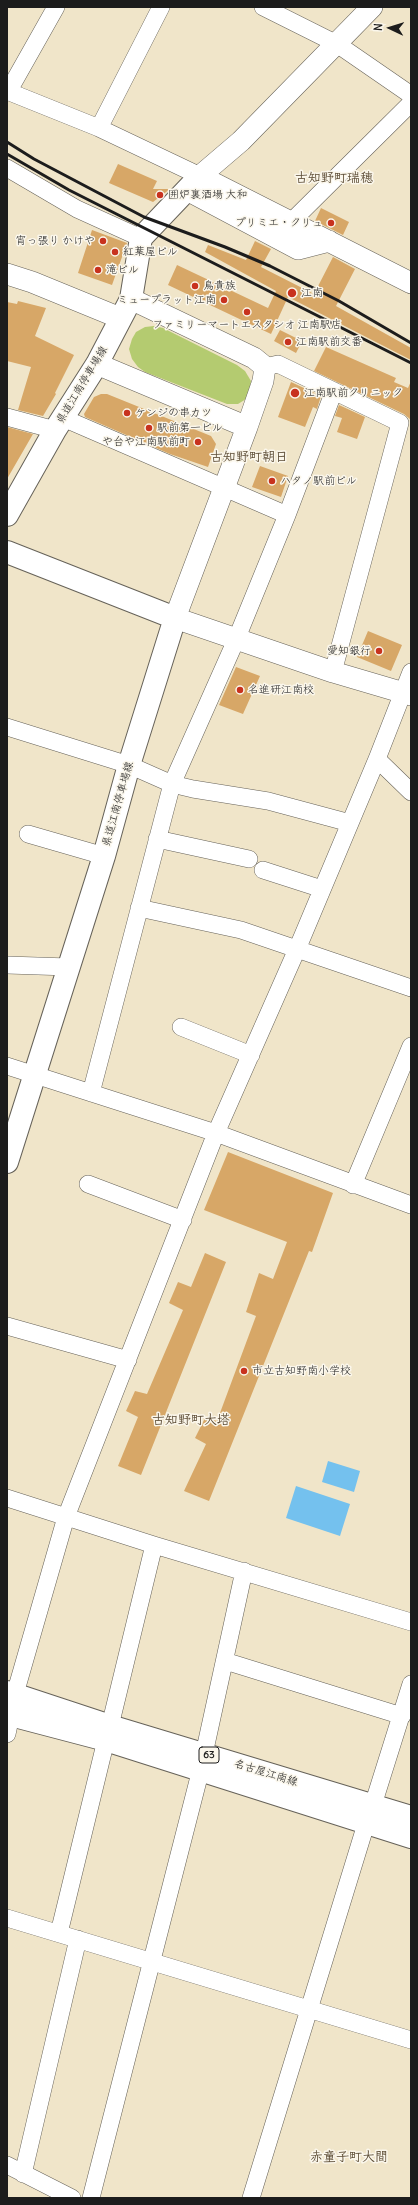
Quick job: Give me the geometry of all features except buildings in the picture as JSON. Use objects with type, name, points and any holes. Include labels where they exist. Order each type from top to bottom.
[{"type":"main road","points":[[141,238],[194,183]]},
{"type":"main road","name":"県道江南停車場線","points":[[7,515],[59,424],[97,364],[131,299],[141,238]]},
{"type":"main road","points":[[8,557],[175,618]]},
{"type":"main road","name":"県道江南停車場線","points":[[7,1162],[104,856],[129,765],[175,618]]},
{"type":"main road","name":"名古屋江南線","points":[[11,1693],[108,1733],[370,1814],[411,1837]]},
{"type":"main road","name":"名古屋江南線","points":[[8,1721],[108,1733]]},
{"type":"main road","name":"名古屋江南線","points":[[370,1814],[411,1817]]},
{"type":"street","points":[[56,7],[8,91],[99,128],[194,183],[298,249],[329,241]]},
{"type":"street","points":[[99,128],[162,7]]},
{"type":"street","points":[[263,7],[337,44],[411,95]]},
{"type":"street","points":[[194,183],[241,142],[372,7]]},
{"type":"street","points":[[291,222],[411,103]]},
{"type":"street","points":[[7,168],[77,209],[141,238]]},
{"type":"street","points":[[194,183],[291,222],[411,283]]},
{"type":"street","points":[[7,274],[32,282],[120,318]]},
{"type":"street","points":[[131,299],[254,358],[265,367]]},
{"type":"street","points":[[97,364],[247,427]]},
{"type":"street","points":[[265,367],[278,364],[405,425],[333,672]]},
{"type":"street","points":[[265,367],[263,381],[247,427],[175,618],[333,672],[407,694]]},
{"type":"street","points":[[91,1093],[172,784],[236,640],[287,515],[334,391]]},
{"type":"street","points":[[7,417],[59,424],[224,487],[287,515]]},
{"type":"street","points":[[11,1693],[66,1517],[216,1133],[298,947],[377,759],[407,694],[411,672]]},
{"type":"street","points":[[7,728],[129,765],[172,784],[193,789],[268,801],[350,822]]},
{"type":"street","points":[[377,759],[411,792]]},
{"type":"street","points":[[28,834],[104,856]]},
{"type":"street","points":[[157,840],[249,859]]},
{"type":"street","points":[[263,870],[322,889]]},
{"type":"street","points":[[139,908],[241,930],[298,947],[411,988]]},
{"type":"street","points":[[7,965],[69,967]]},
{"type":"street","points":[[181,1027],[251,1055]]},
{"type":"street","points":[[353,1185],[411,1046]]},
{"type":"street","points":[[7,1066],[216,1133],[353,1185],[411,1205]]},
{"type":"street","points":[[88,1184],[183,1220]]},
{"type":"street","points":[[7,1326],[128,1360]]},
{"type":"street","points":[[7,1498],[154,1545],[411,1622]]},
{"type":"street","points":[[59,1933],[154,1545]]},
{"type":"street","points":[[91,2198],[153,1963],[202,1762],[244,1571]]},
{"type":"street","points":[[225,1661],[402,1716]]},
{"type":"street","points":[[251,2198],[411,1684]]},
{"type":"street","points":[[7,1918],[411,2040]]},
{"type":"street","points":[[23,2174],[78,1939]]},
{"type":"street","points":[[7,2165],[72,2198]]},
{"type":"green space","points":[[154,326],[163,328],[237,365],[245,371],[251,381],[250,390],[246,399],[238,404],[227,404],[145,372],[138,367],[132,359],[129,349],[132,339],[136,332],[145,327]]},
{"type":"water","points":[[328,1461],[360,1471],[354,1492],[322,1482]]},
{"type":"water","points":[[296,1486],[350,1504],[340,1536],[286,1518]]},
{"type":"railway","points":[[7,142],[34,159],[144,217],[225,247],[270,266],[339,301],[411,343]]},
{"type":"railway","points":[[7,154],[69,190],[411,363]]},
{"type":"place","name":"囲炉裏酒場 大和","points":[[160,195]]},
{"type":"place","name":"プリミエ・クリュ","points":[[331,223]]},
{"type":"place","name":"宵っ張り かけや","points":[[103,241]]},
{"type":"place","name":"紅葉屋ビル","points":[[115,252]]},
{"type":"place","name":"滝ビル","points":[[98,270]]},
{"type":"place","name":"鳥貴族","points":[[195,286]]},
{"type":"place","name":"江南","points":[[292,293]]},
{"type":"place","name":"ミュープラット江南","points":[[224,300]]},
{"type":"place","name":"ファミリーマートエスタシオ 江南駅店","points":[[247,312]]},
{"type":"place","name":"江南駅前交番","points":[[288,342]]},
{"type":"place","name":"江南駅前クリニック","points":[[295,393]]},
{"type":"place","name":"ケンジの串カツ","points":[[127,413]]},
{"type":"place","name":"駅前第一ビル","points":[[149,428]]},
{"type":"place","name":"や台や江南駅前町","points":[[198,442]]},
{"type":"place","name":"ハタノ駅前ビル","points":[[272,481]]},
{"type":"place","name":"愛知銀行","points":[[379,651]]},
{"type":"place","name":"名進研江南校","points":[[240,690]]},
{"type":"place","name":"市立古知野南小学校","points":[[244,1371]]},
{"type":"district","name":"古知野町瑞穂","points":[[334,178]]},
{"type":"district","name":"古知野町朝日","points":[[249,457]]},
{"type":"district","name":"古知野町大塔","points":[[191,1420]]},
{"type":"district","name":"赤童子町大間","points":[[349,2157]]}]
